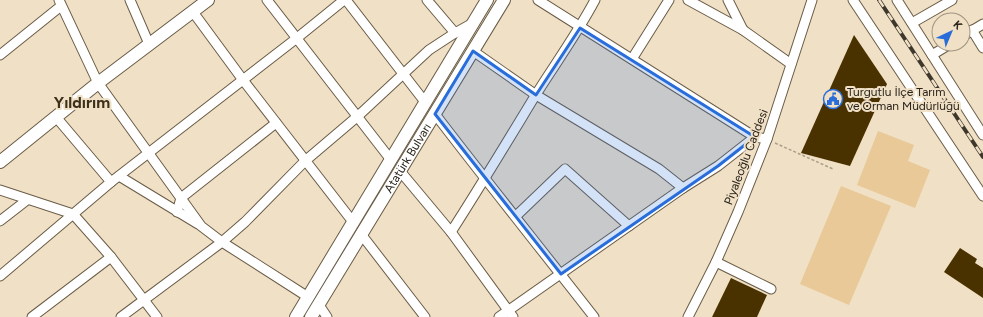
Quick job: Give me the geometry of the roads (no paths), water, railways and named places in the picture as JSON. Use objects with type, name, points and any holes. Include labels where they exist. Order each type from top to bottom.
[{"type":"main road","points":[[0,162],[98,83],[208,0]]},
{"type":"main road","name":"Atatürk Bulvarı","points":[[296,317],[425,102],[459,36],[473,23],[487,0]]},
{"type":"main road","name":"Atatürk Bulvarı","points":[[311,317],[504,0]]},
{"type":"main road","points":[[459,36],[473,51]]},
{"type":"main road","points":[[425,102],[435,114]]},
{"type":"main road","points":[[391,160],[400,171]]},
{"type":"main road","points":[[353,222],[361,234]]},
{"type":"main road","points":[[308,297],[318,305]]},
{"type":"street","points":[[130,0],[149,44]]},
{"type":"street","points":[[267,0],[391,160]]},
{"type":"street","points":[[0,276],[111,182],[345,0],[404,73],[425,102]]},
{"type":"street","points":[[121,317],[222,242],[245,222],[305,161],[358,116],[429,50],[459,36],[427,0]]},
{"type":"street","points":[[538,0],[580,28],[755,137],[767,139]]},
{"type":"street","points":[[451,232],[485,180],[536,95],[580,28],[595,0]]},
{"type":"street","points":[[632,59],[669,0]]},
{"type":"street","points":[[688,0],[742,30],[791,64]]},
{"type":"street","points":[[728,0],[742,30]]},
{"type":"street","name":"Piyaleoğlu Caddesi","points":[[690,313],[716,262],[767,139],[812,0]]},
{"type":"street","points":[[853,0],[983,196]]},
{"type":"street","points":[[897,0],[982,130]]},
{"type":"street","points":[[912,23],[952,0]]},
{"type":"street","points":[[0,55],[60,3],[98,83],[201,226]]},
{"type":"street","points":[[193,12],[243,80],[353,222]]},
{"type":"street","points":[[983,24],[972,30],[983,48]]},
{"type":"street","points":[[473,51],[536,95],[659,169],[683,188]]},
{"type":"street","points":[[932,55],[937,52]]},
{"type":"street","points":[[435,114],[485,180],[516,216],[594,317]]},
{"type":"street","points":[[56,117],[111,182]]},
{"type":"street","points":[[177,212],[181,198],[276,123]]},
{"type":"street","points":[[499,317],[511,314],[561,274],[683,188],[718,166],[755,137]]},
{"type":"street","points":[[516,216],[565,169],[629,226]]},
{"type":"street","points":[[400,171],[451,232],[511,314]]},
{"type":"street","points":[[119,176],[201,226],[222,242],[308,297]]},
{"type":"street","points":[[0,190],[73,214],[111,257],[157,317]]},
{"type":"street","points":[[0,221],[27,200]]},
{"type":"street","points":[[361,234],[425,317]]},
{"type":"street","points":[[32,317],[111,257]]},
{"type":"street","points":[[716,262],[771,289]]},
{"type":"street","points":[[318,305],[327,317]]},
{"type":"street","points":[[679,317],[690,313]]},
{"type":"railway","points":[[879,0],[983,157]]},
{"type":"place","name":"Turgutlu İlçe Tarım ve Orman Müdürlüğü","points":[[833,99]]},
{"type":"district","name":"Yıldırım","points":[[82,102]]}]
